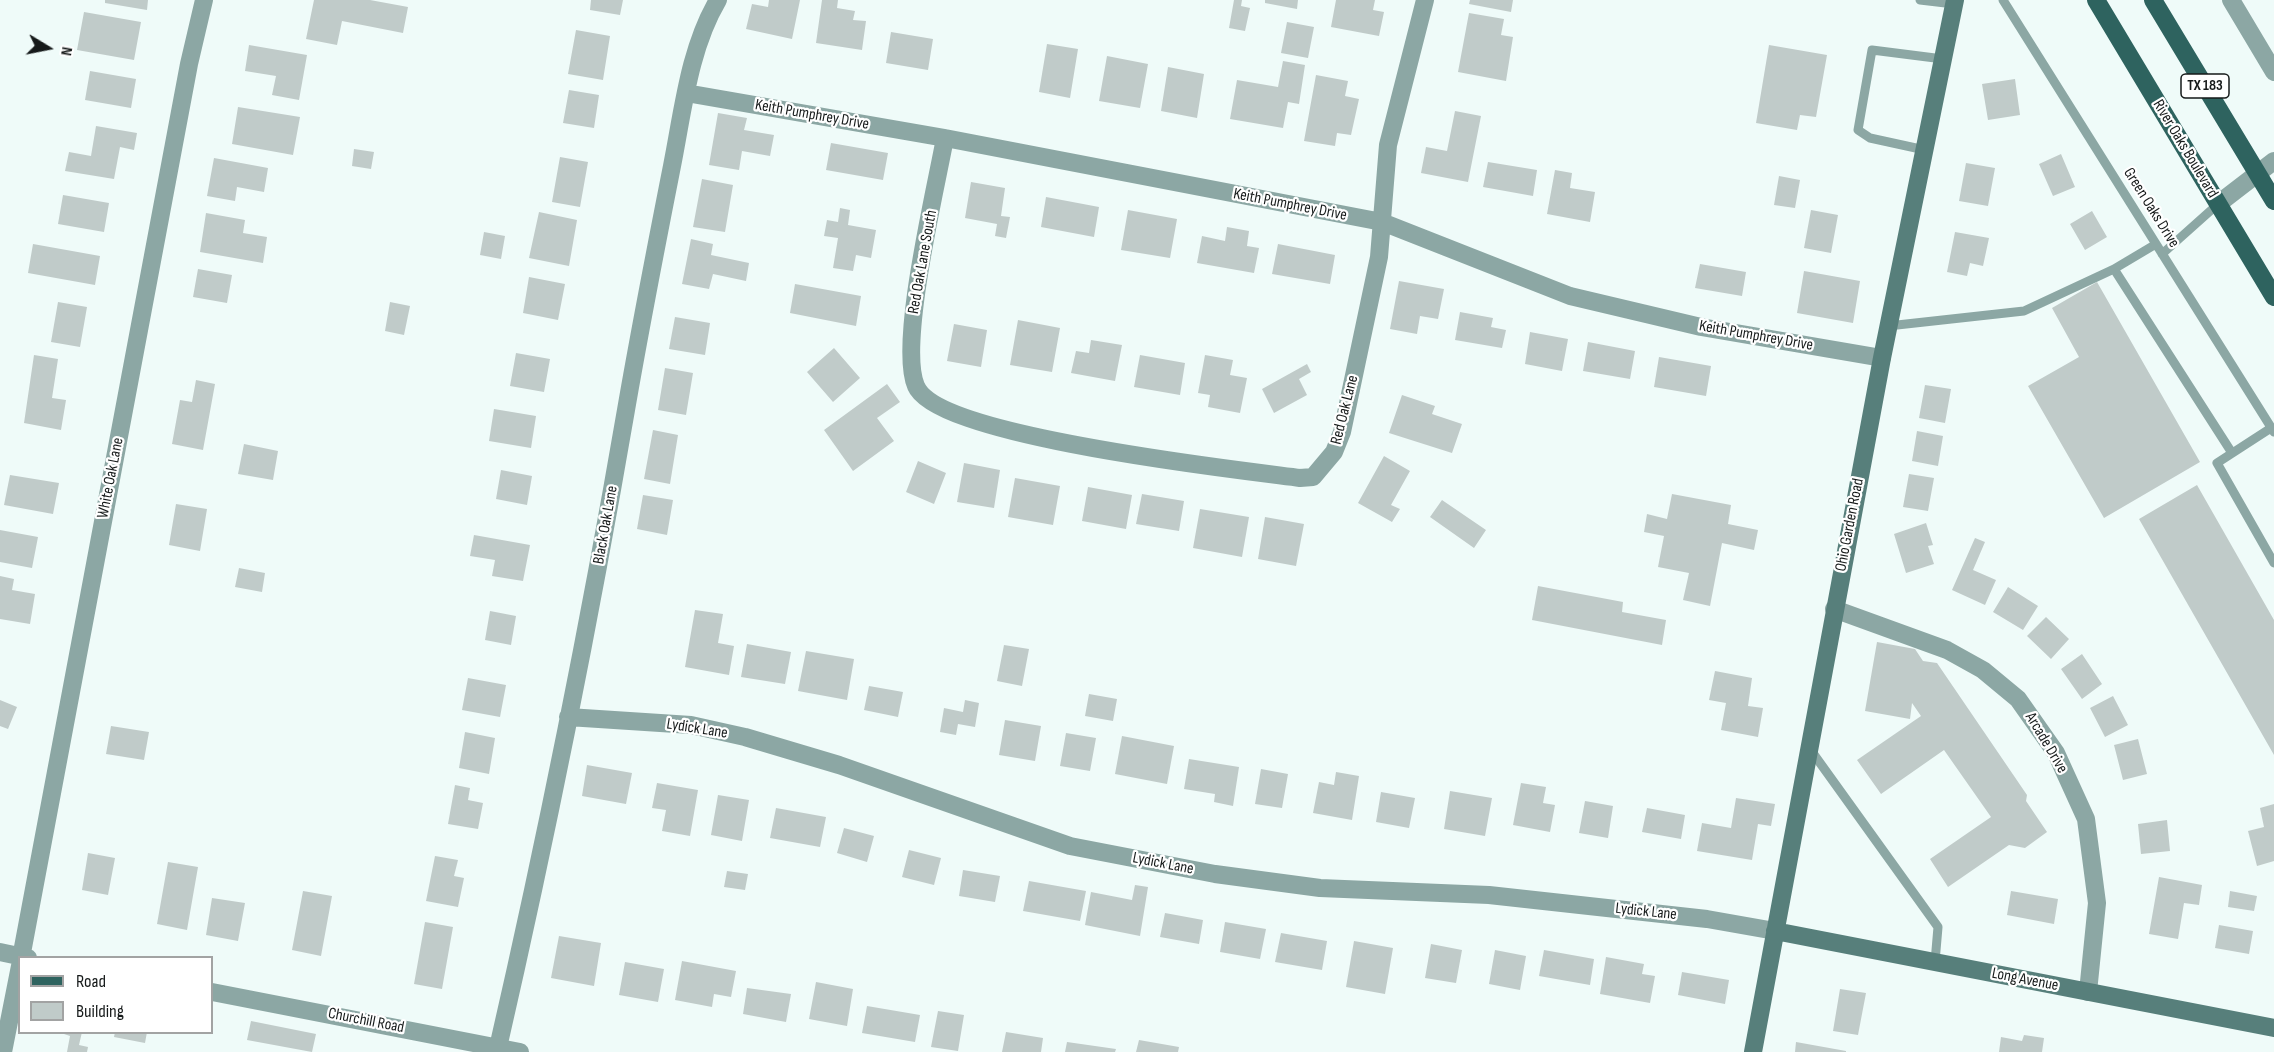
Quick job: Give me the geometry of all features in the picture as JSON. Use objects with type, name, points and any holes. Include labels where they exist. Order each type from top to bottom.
[{"type":"main road","name":"River Oaks Boulevard","points":[[2096,0],[2274,297]]},
{"type":"main road","name":"TX 183","points":[[2153,0],[2274,201]]},
{"type":"street","name":"White Oak Lane","points":[[24,956],[187,75],[204,0]]},
{"type":"street","name":"Black Oak Lane","points":[[498,1050],[596,586],[642,316],[686,93],[706,25],[718,0]]},
{"type":"street","name":"Red Oak Lane","points":[[916,386],[932,404],[1025,435],[1121,454],[1300,478],[1312,477],[1334,452],[1342,432],[1379,257],[1388,145],[1425,0]]},
{"type":"street","points":[[2231,0],[2274,72]]},
{"type":"street","name":"Ohio Garden Road","points":[[1753,1052],[1888,326],[1954,2]]},
{"type":"street","name":"Keith Pumphrey Drive","points":[[686,93],[945,138],[1382,222],[1570,296],[1701,327],[1882,358]]},
{"type":"street","name":"Red Oak Lane South","points":[[916,386],[910,333],[945,138]]},
{"type":"street","points":[[2218,204],[2274,161]]},
{"type":"street","name":"Arcade Drive","points":[[1834,609],[1947,650],[1983,670],[2018,699],[2056,753],[2086,819],[2097,903],[2088,992]]},
{"type":"street","name":"Lydick Lane","points":[[568,717],[690,725],[745,737],[839,765],[1070,846],[1215,874],[1320,888],[1489,895],[1707,919],[1775,931]]},
{"type":"street","name":"Long Avenue","points":[[1775,931],[2274,1028]]},
{"type":"street","points":[[0,952],[18,957]]},
{"type":"street","name":"White Oak Lane","points":[[3,1052],[18,982]]},
{"type":"street","name":"Churchill Road","points":[[213,992],[498,1050],[520,1052]]},
{"type":"lane","points":[[1920,0],[1954,2]]},
{"type":"lane","name":"Green Oaks Drive","points":[[2003,0],[2272,430]]},
{"type":"lane","points":[[1924,150],[1870,138],[1858,130],[1872,50],[1943,59]]},
{"type":"lane","points":[[2162,254],[2218,204]]},
{"type":"lane","points":[[1888,326],[2024,311],[2114,269],[2156,244]]},
{"type":"lane","points":[[2114,269],[2232,453]]},
{"type":"lane","points":[[2272,430],[2217,463],[2274,563]]},
{"type":"lane","points":[[1809,747],[1938,927],[1935,962]]},
{"type":"building","points":[[105,0],[148,0],[147,10],[105,3]]},
{"type":"building","points":[[314,0],[370,0],[408,7],[403,33],[342,21],[337,45],[306,39]]},
{"type":"building","points":[[591,0],[623,0],[620,15],[590,10]]},
{"type":"building","points":[[769,0],[800,0],[792,39],[746,29],[752,4],[768,7]]},
{"type":"building","points":[[822,0],[838,0],[837,8],[855,11],[853,20],[866,21],[862,50],[816,43]]},
{"type":"building","points":[[1234,0],[1242,0],[1241,6],[1250,8],[1245,31],[1229,28]]},
{"type":"building","points":[[1265,0],[1298,0],[1297,9],[1265,3]]},
{"type":"building","points":[[1336,0],[1375,0],[1373,10],[1384,12],[1379,36],[1331,27]]},
{"type":"building","points":[[1470,0],[1513,0],[1511,12],[1469,4]]},
{"type":"building","points":[[84,12],[141,22],[134,60],[77,50]]},
{"type":"building","points":[[1469,13],[1504,19],[1501,35],[1513,37],[1506,81],[1458,72]]},
{"type":"building","points":[[1287,22],[1314,27],[1308,58],[1281,53]]},
{"type":"building","points":[[576,30],[610,36],[603,80],[568,74]]},
{"type":"building","points":[[891,32],[933,39],[928,70],[886,63]]},
{"type":"building","points":[[1047,44],[1078,49],[1070,98],[1039,92]]},
{"type":"building","points":[[249,45],[307,55],[299,100],[272,95],[276,76],[245,71]]},
{"type":"building","points":[[1769,45],[1827,55],[1816,117],[1800,115],[1797,130],[1756,123]]},
{"type":"building","points":[[1107,56],[1148,64],[1140,108],[1099,101]]},
{"type":"building","points":[[1283,61],[1305,65],[1299,104],[1288,102],[1283,128],[1230,119],[1237,80],[1278,87]]},
{"type":"building","points":[[1168,67],[1204,74],[1197,118],[1161,111]]},
{"type":"building","points":[[90,71],[136,79],[131,108],[85,100]]},
{"type":"building","points":[[1316,75],[1348,81],[1345,96],[1359,99],[1351,135],[1337,133],[1335,146],[1304,141]]},
{"type":"building","points":[[2015,79],[2020,115],[1988,120],[1982,84]]},
{"type":"building","points":[[569,90],[599,95],[594,128],[563,123]]},
{"type":"building","points":[[238,107],[300,117],[293,155],[232,144]]},
{"type":"building","points":[[1455,111],[1481,116],[1468,182],[1421,173],[1426,147],[1447,151]]},
{"type":"building","points":[[718,113],[747,118],[744,130],[774,135],[770,156],[742,151],[739,170],[709,165]]},
{"type":"building","points":[[96,126],[137,133],[134,150],[120,147],[114,179],[65,171],[69,152],[91,156]]},
{"type":"building","points":[[831,143],[888,153],[883,180],[826,170]]},
{"type":"building","points":[[354,149],[374,152],[371,169],[352,166]]},
{"type":"building","points":[[2061,154],[2075,187],[2053,196],[2039,164]]},
{"type":"building","points":[[560,157],[588,162],[580,207],[552,202]]},
{"type":"building","points":[[214,158],[268,168],[264,192],[237,187],[235,201],[207,196]]},
{"type":"building","points":[[1488,162],[1537,170],[1533,196],[1483,187]]},
{"type":"building","points":[[1966,163],[1995,168],[1988,206],[1959,201]]},
{"type":"building","points":[[1555,170],[1572,173],[1570,188],[1595,192],[1590,222],[1547,214]]},
{"type":"building","points":[[1779,176],[1800,180],[1795,208],[1774,205]]},
{"type":"building","points":[[702,179],[733,185],[725,232],[693,227]]},
{"type":"building","points":[[971,182],[1005,188],[1001,216],[1010,217],[1006,238],[995,236],[997,224],[965,218]]},
{"type":"building","points":[[63,195],[109,203],[104,232],[58,224]]},
{"type":"building","points":[[1046,197],[1099,207],[1094,237],[1041,227]]},
{"type":"building","points":[[840,208],[850,210],[848,225],[876,230],[871,258],[856,255],[853,271],[833,268],[838,238],[824,236],[827,220],[838,222]]},
{"type":"building","points":[[1128,210],[1177,219],[1170,258],[1121,250]]},
{"type":"building","points":[[1811,210],[1838,215],[1831,253],[1804,248]]},
{"type":"building","points":[[2092,211],[2107,237],[2085,250],[2070,224]]},
{"type":"building","points":[[539,212],[577,220],[569,266],[529,258]]},
{"type":"building","points":[[206,213],[245,220],[243,233],[267,237],[263,263],[200,252]]},
{"type":"building","points":[[1227,227],[1249,231],[1247,246],[1259,248],[1254,273],[1197,263],[1202,236],[1225,241]]},
{"type":"building","points":[[484,232],[505,236],[501,259],[480,255]]},
{"type":"building","points":[[1955,232],[1989,238],[1983,266],[1970,263],[1967,276],[1947,272]]},
{"type":"building","points":[[691,239],[713,244],[711,255],[749,263],[746,281],[713,274],[709,289],[682,284]]},
{"type":"building","points":[[33,244],[100,256],[95,285],[28,273]]},
{"type":"building","points":[[1278,244],[1335,255],[1330,284],[1272,274]]},
{"type":"building","points":[[1700,264],[1746,272],[1742,296],[1695,288]]},
{"type":"building","points":[[198,269],[232,275],[227,303],[193,297]]},
{"type":"building","points":[[1804,271],[1860,281],[1853,323],[1797,313]]},
{"type":"building","points":[[529,277],[565,284],[558,320],[523,313]]},
{"type":"building","points":[[1399,281],[1444,289],[1438,319],[1420,316],[1417,334],[1390,329]]},
{"type":"building","points":[[2097,282],[2200,462],[2104,518],[2028,386],[2079,357],[2052,308]]},
{"type":"building","points":[[795,284],[861,296],[856,326],[790,313]]},
{"type":"building","points":[[58,302],[87,307],[80,347],[51,342]]},
{"type":"building","points":[[390,302],[410,306],[404,335],[385,331]]},
{"type":"building","points":[[1460,312],[1493,318],[1491,327],[1506,330],[1502,348],[1455,340]]},
{"type":"building","points":[[675,317],[710,323],[705,355],[669,349]]},
{"type":"building","points":[[1018,320],[1060,328],[1052,372],[1010,365]]},
{"type":"building","points":[[954,324],[987,330],[981,367],[947,361]]},
{"type":"building","points":[[1530,332],[1568,339],[1562,371],[1525,364]]},
{"type":"building","points":[[1091,340],[1122,345],[1115,381],[1071,373],[1076,351],[1089,353]]},
{"type":"building","points":[[1588,342],[1635,351],[1630,379],[1583,371]]},
{"type":"building","points":[[834,348],[860,378],[833,402],[807,372]]},
{"type":"building","points":[[516,353],[550,359],[544,392],[510,386]]},
{"type":"building","points":[[34,355],[58,359],[52,398],[66,400],[61,430],[24,423]]},
{"type":"building","points":[[1140,355],[1185,363],[1180,395],[1134,387]]},
{"type":"building","points":[[1205,355],[1233,360],[1230,375],[1247,378],[1240,413],[1208,407],[1210,395],[1198,393]]},
{"type":"building","points":[[1659,357],[1711,366],[1706,396],[1654,387]]},
{"type":"building","points":[[1307,364],[1311,372],[1299,379],[1307,395],[1274,413],[1262,389]]},
{"type":"building","points":[[665,368],[693,373],[686,415],[658,410]]},
{"type":"building","points":[[196,380],[215,384],[203,450],[172,444],[180,400],[192,402]]},
{"type":"building","points":[[887,384],[900,402],[877,418],[894,441],[853,471],[824,430]]},
{"type":"building","points":[[1925,385],[1951,389],[1945,423],[1919,418]]},
{"type":"building","points":[[1402,395],[1435,406],[1432,414],[1462,424],[1452,453],[1389,433]]},
{"type":"building","points":[[494,409],[536,416],[531,448],[489,441]]},
{"type":"building","points":[[653,430],[678,435],[670,484],[644,479]]},
{"type":"building","points":[[1917,431],[1943,436],[1938,466],[1912,461]]},
{"type":"building","points":[[244,444],[278,451],[273,480],[238,474]]},
{"type":"building","points":[[1384,456],[1410,471],[1391,505],[1400,509],[1392,522],[1358,503]]},
{"type":"building","points":[[918,461],[946,473],[934,504],[906,492]]},
{"type":"building","points":[[964,463],[1000,470],[994,508],[957,502]]},
{"type":"building","points":[[501,470],[532,476],[527,505],[496,499]]},
{"type":"building","points":[[1909,474],[1934,478],[1928,511],[1903,507]]},
{"type":"building","points":[[10,475],[59,483],[53,514],[4,505]]},
{"type":"building","points":[[1015,478],[1060,486],[1053,525],[1008,517]]},
{"type":"building","points":[[2197,485],[2274,620],[2274,755],[2139,519]]},
{"type":"building","points":[[1088,487],[1132,495],[1126,529],[1082,521]]},
{"type":"building","points":[[1142,494],[1184,501],[1179,531],[1136,524]]},
{"type":"building","points":[[1672,494],[1731,505],[1728,524],[1758,530],[1754,550],[1722,543],[1710,606],[1683,600],[1689,573],[1658,567],[1664,536],[1644,532],[1647,514],[1667,519]]},
{"type":"building","points":[[643,495],[673,500],[667,535],[637,529]]},
{"type":"building","points":[[1442,500],[1486,530],[1474,548],[1430,517]]},
{"type":"building","points":[[176,504],[207,509],[200,551],[169,545]]},
{"type":"building","points":[[1200,509],[1249,517],[1242,557],[1193,548]]},
{"type":"building","points":[[1265,517],[1304,524],[1296,566],[1258,559]]},
{"type":"building","points":[[1926,523],[1933,545],[1928,546],[1934,564],[1906,573],[1894,534]]},
{"type":"building","points":[[0,530],[38,537],[32,568],[0,562]]},
{"type":"building","points":[[474,535],[530,545],[523,581],[492,576],[495,560],[470,556]]},
{"type":"building","points":[[1975,538],[1985,542],[1973,570],[1996,580],[1985,605],[1952,590]]},
{"type":"building","points":[[239,568],[265,573],[262,592],[235,587]]},
{"type":"building","points":[[0,576],[14,579],[12,590],[35,594],[30,624],[0,619]]},
{"type":"building","points":[[1538,586],[1623,602],[1622,612],[1666,620],[1662,645],[1532,620]]},
{"type":"building","points":[[2008,587],[2038,606],[2023,630],[1993,612]]},
{"type":"building","points":[[695,610],[723,614],[718,643],[734,646],[729,675],[685,667]]},
{"type":"building","points":[[490,611],[516,616],[511,645],[485,640]]},
{"type":"building","points":[[2046,617],[2069,639],[2051,659],[2027,636]]},
{"type":"building","points":[[1877,642],[1915,649],[1923,661],[1937,663],[2027,795],[2026,801],[2047,832],[2025,848],[2009,845],[1948,887],[1930,859],[1991,817],[1944,750],[1881,794],[1857,760],[1921,716],[1912,703],[1910,719],[1865,711]]},
{"type":"building","points":[[747,644],[791,652],[785,684],[741,677]]},
{"type":"building","points":[[1004,645],[1029,649],[1022,686],[997,681]]},
{"type":"building","points":[[806,651],[854,659],[847,700],[798,691]]},
{"type":"building","points":[[2082,654],[2102,684],[2082,699],[2061,669]]},
{"type":"building","points":[[1715,671],[1752,678],[1748,706],[1763,708],[1758,737],[1721,730],[1726,703],[1709,700]]},
{"type":"building","points":[[468,678],[506,685],[500,717],[462,710]]},
{"type":"building","points":[[869,686],[903,692],[898,717],[864,710]]},
{"type":"building","points":[[1089,694],[1117,699],[1113,721],[1085,716]]},
{"type":"building","points":[[2113,696],[2128,725],[2105,737],[2090,708]]},
{"type":"building","points":[[0,700],[17,707],[8,729],[0,726]]},
{"type":"building","points":[[965,700],[979,703],[975,727],[958,724],[956,735],[940,732],[944,708],[963,712]]},
{"type":"building","points":[[1005,720],[1041,726],[1035,761],[999,755]]},
{"type":"building","points":[[111,726],[149,732],[144,760],[106,754]]},
{"type":"building","points":[[465,732],[495,738],[489,774],[459,768]]},
{"type":"building","points":[[1066,733],[1096,738],[1090,771],[1060,766]]},
{"type":"building","points":[[1122,736],[1174,746],[1167,784],[1115,774]]},
{"type":"building","points":[[2138,739],[2147,774],[2123,780],[2114,745]]},
{"type":"building","points":[[1189,759],[1239,767],[1233,806],[1214,802],[1215,794],[1184,789]]},
{"type":"building","points":[[587,765],[632,773],[626,804],[582,796]]},
{"type":"building","points":[[1261,769],[1288,774],[1282,808],[1255,804]]},
{"type":"building","points":[[1336,772],[1359,776],[1352,820],[1313,813],[1319,782],[1334,785]]},
{"type":"building","points":[[657,783],[698,790],[690,836],[662,831],[666,810],[652,808]]},
{"type":"building","points":[[1521,783],[1546,787],[1543,803],[1555,805],[1550,832],[1513,825]]},
{"type":"building","points":[[455,785],[470,788],[468,800],[483,803],[478,829],[448,824]]},
{"type":"building","points":[[1450,791],[1492,798],[1485,836],[1444,829]]},
{"type":"building","points":[[1381,792],[1415,798],[1409,828],[1376,822]]},
{"type":"building","points":[[718,795],[749,800],[742,841],[711,835]]},
{"type":"building","points":[[1736,798],[1775,804],[1771,826],[1758,824],[1752,860],[1697,851],[1702,823],[1731,828]]},
{"type":"building","points":[[1585,801],[1613,806],[1608,838],[1579,833]]},
{"type":"building","points":[[2274,804],[2274,861],[2257,866],[2248,831],[2264,827],[2260,808]]},
{"type":"building","points":[[776,808],[826,817],[820,847],[770,838]]},
{"type":"building","points":[[1647,808],[1685,815],[1681,839],[1642,832]]},
{"type":"building","points":[[2167,820],[2170,851],[2141,854],[2138,824]]},
{"type":"building","points":[[844,828],[874,836],[867,862],[837,853]]},
{"type":"building","points":[[909,850],[941,858],[934,885],[902,877]]},
{"type":"building","points":[[88,853],[115,858],[108,895],[82,890]]},
{"type":"building","points":[[435,856],[458,860],[454,876],[464,878],[458,907],[426,901]]},
{"type":"building","points":[[168,862],[198,867],[187,930],[157,924]]},
{"type":"building","points":[[963,870],[1000,876],[995,902],[959,896]]},
{"type":"building","points":[[727,871],[748,874],[745,890],[724,887]]},
{"type":"building","points":[[2159,877],[2202,885],[2199,905],[2184,903],[2178,939],[2149,934]]},
{"type":"building","points":[[1029,881],[1086,891],[1080,921],[1023,911]]},
{"type":"building","points":[[1135,885],[1148,887],[1140,936],[1085,925],[1091,892],[1132,900]]},
{"type":"building","points":[[303,891],[332,896],[321,956],[292,950]]},
{"type":"building","points":[[2011,891],[2058,899],[2054,924],[2007,915]]},
{"type":"building","points":[[2230,891],[2257,896],[2254,911],[2228,907]]},
{"type":"building","points":[[212,898],[245,903],[238,941],[206,935]]},
{"type":"building","points":[[1165,913],[1203,920],[1199,944],[1160,937]]},
{"type":"building","points":[[425,922],[453,927],[442,989],[414,984]]},
{"type":"building","points":[[1225,922],[1266,929],[1260,959],[1220,952]]},
{"type":"building","points":[[2219,925],[2253,931],[2249,954],[2215,948]]},
{"type":"building","points":[[1281,933],[1327,941],[1322,970],[1275,962]]},
{"type":"building","points":[[559,936],[601,943],[594,986],[551,978]]},
{"type":"building","points":[[1354,941],[1393,948],[1385,994],[1346,987]]},
{"type":"building","points":[[1431,944],[1462,950],[1456,983],[1425,978]]},
{"type":"building","points":[[1495,950],[1526,956],[1520,990],[1489,984]]},
{"type":"building","points":[[1544,950],[1594,959],[1590,985],[1539,976]]},
{"type":"building","points":[[1606,957],[1644,964],[1642,974],[1655,976],[1650,1003],[1600,994]]},
{"type":"building","points":[[682,961],[736,971],[731,997],[714,994],[712,1007],[675,1000]]},
{"type":"building","points":[[625,962],[664,969],[658,1002],[619,995]]},
{"type":"building","points":[[1682,972],[1729,980],[1725,1004],[1678,995]]},
{"type":"building","points":[[816,982],[853,989],[847,1026],[809,1019]]},
{"type":"building","points":[[747,988],[791,994],[786,1022],[743,1014]]},
{"type":"building","points":[[1840,989],[1866,993],[1858,1035],[1833,1031]]},
{"type":"building","points":[[867,1006],[920,1015],[915,1042],[862,1033]]},
{"type":"building","points":[[938,1011],[964,1015],[958,1051],[931,1047]]},
{"type":"building","points":[[251,1021],[316,1034],[312,1052],[247,1040]]},
{"type":"building","points":[[1006,1032],[1043,1038],[1041,1052],[1002,1052]]},
{"type":"building","points":[[64,1034],[82,1034],[79,1045],[88,1047],[87,1052],[67,1052],[70,1036]]},
{"type":"building","points":[[115,1034],[147,1034],[145,1043],[114,1037]]},
{"type":"building","points":[[2024,1035],[2044,1038],[2042,1052],[1999,1052],[2001,1037],[2022,1041]]},
{"type":"building","points":[[1139,1040],[1179,1047],[1178,1052],[1136,1052]]},
{"type":"building","points":[[1067,1042],[1116,1049],[1115,1052],[1065,1052]]},
{"type":"building","points":[[1796,1042],[1846,1051],[1846,1052],[1795,1052]]}]
